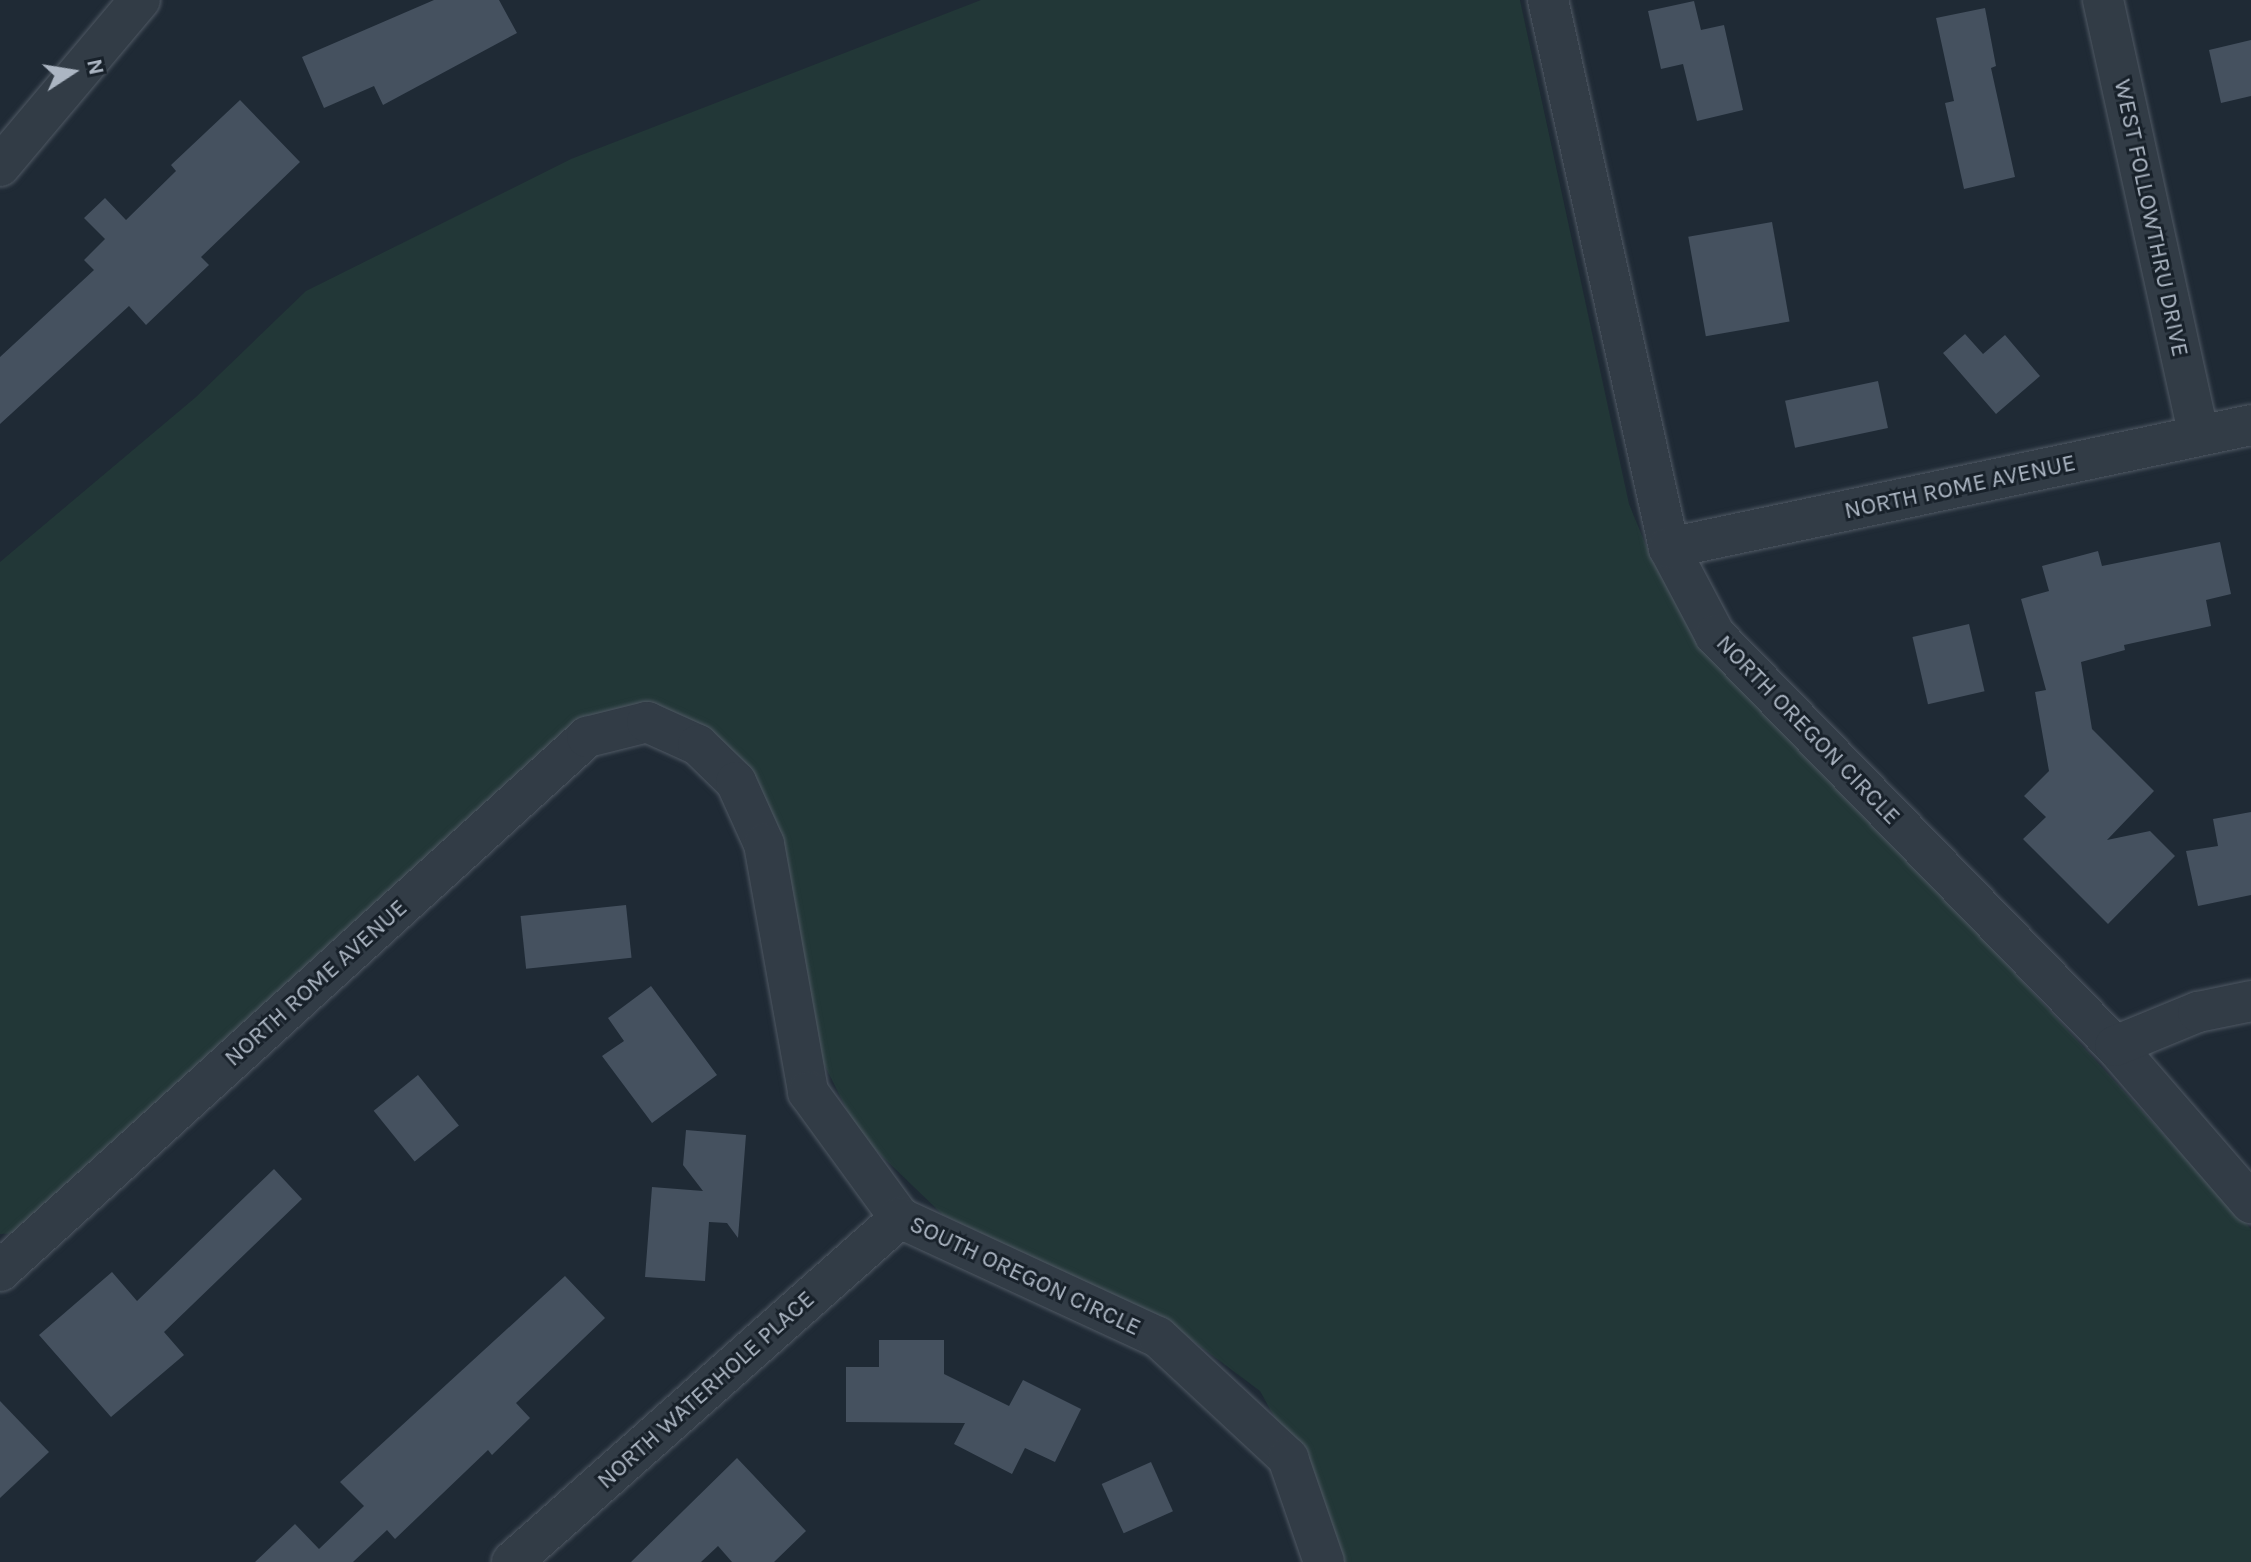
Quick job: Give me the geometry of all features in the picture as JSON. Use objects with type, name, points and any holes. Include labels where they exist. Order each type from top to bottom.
[{"type":"street","points":[[0,166],[140,0]]},
{"type":"street","name":"NORTH OREGON CIRCLE","points":[[1548,0],[1669,548],[1715,635],[2115,1046],[2251,1203]]},
{"type":"street","name":"WEST FOLLOWTHRU DRIVE","points":[[2103,0],[2199,435]]},
{"type":"street","name":"NORTH ROME AVENUE","points":[[1669,548],[2251,425]]},
{"type":"street","name":"NORTH ROME AVENUE","points":[[0,1271],[587,737],[647,722]]},
{"type":"street","name":"SOUTH OREGON CIRCLE","points":[[647,722],[698,745],[736,782],[764,844],[808,1092],[900,1218],[1158,1337],[1288,1458],[1320,1559]]},
{"type":"street","points":[[2115,1046],[2198,1012],[2251,1001]]},
{"type":"street","name":"NORTH WATERHOLE PLACE","points":[[512,1562],[900,1218]]},
{"type":"green space","points":[[981,0],[1520,0],[1629,504],[1652,560],[1693,624],[2251,1229],[2251,1562],[1340,1562],[1306,1474],[1260,1391],[1169,1323],[943,1215],[859,1134],[817,1050],[735,757],[605,715],[21,1233],[0,1234],[0,562],[196,397],[306,291],[571,159]]},
{"type":"building","points":[[434,0],[499,0],[517,33],[383,105],[374,86],[324,108],[302,57]]},
{"type":"building","points":[[1694,1],[1701,30],[1724,25],[1743,110],[1697,121],[1683,64],[1661,69],[1648,11]]},
{"type":"building","points":[[1985,8],[1996,66],[1991,68],[2015,177],[1964,189],[1945,103],[1954,101],[1936,18]]},
{"type":"building","points":[[2251,40],[2251,96],[2221,103],[2209,50]]},
{"type":"building","points":[[240,100],[300,162],[201,257],[209,265],[146,325],[129,306],[0,424],[0,357],[94,270],[84,260],[105,239],[84,218],[105,198],[126,220],[176,171],[171,165]]},
{"type":"building","points":[[1772,222],[1790,321],[1706,336],[1688,237]]},
{"type":"building","points":[[1965,334],[1983,354],[2005,335],[2040,376],[1996,414],[1943,353]]},
{"type":"building","points":[[1878,381],[1888,428],[1795,448],[1785,401]]},
{"type":"building","points":[[2220,542],[2231,594],[2206,600],[2211,626],[2124,645],[2125,650],[2081,662],[2092,729],[2154,791],[2107,840],[2150,831],[2175,856],[2108,924],[2023,839],[2046,817],[2024,796],[2049,771],[2035,692],[2046,690],[2021,599],[2049,591],[2042,566],[2098,551],[2102,566]]},
{"type":"building","points":[[1969,624],[1985,691],[1928,704],[1912,637]]},
{"type":"building","points":[[2251,812],[2251,895],[2198,906],[2186,851],[2218,846],[2213,819]]},
{"type":"building","points":[[626,905],[632,958],[526,969],[521,916]]},
{"type":"building","points":[[651,986],[717,1075],[652,1123],[602,1056],[624,1041],[608,1018]]},
{"type":"building","points":[[418,1075],[459,1126],[415,1161],[374,1111]]},
{"type":"building","points":[[686,1130],[746,1135],[738,1238],[727,1223],[709,1222],[705,1281],[645,1277],[652,1187],[703,1191],[683,1165]]},
{"type":"building","points":[[274,1169],[302,1199],[164,1332],[184,1355],[111,1417],[39,1335],[112,1272],[137,1301]]},
{"type":"building","points":[[565,1276],[605,1318],[516,1403],[530,1418],[492,1455],[488,1450],[395,1539],[387,1530],[353,1562],[255,1562],[295,1524],[319,1549],[364,1506],[340,1482]]},
{"type":"building","points":[[879,1340],[944,1340],[944,1374],[1009,1406],[1023,1380],[1081,1409],[1055,1462],[1025,1448],[1012,1474],[954,1444],[965,1423],[846,1422],[846,1367],[879,1367]]},
{"type":"building","points":[[0,1401],[49,1452],[0,1498]]},
{"type":"building","points":[[737,1458],[806,1531],[774,1562],[732,1562],[718,1546],[701,1562],[631,1562]]},
{"type":"building","points":[[1151,1462],[1173,1511],[1124,1533],[1102,1484]]}]
